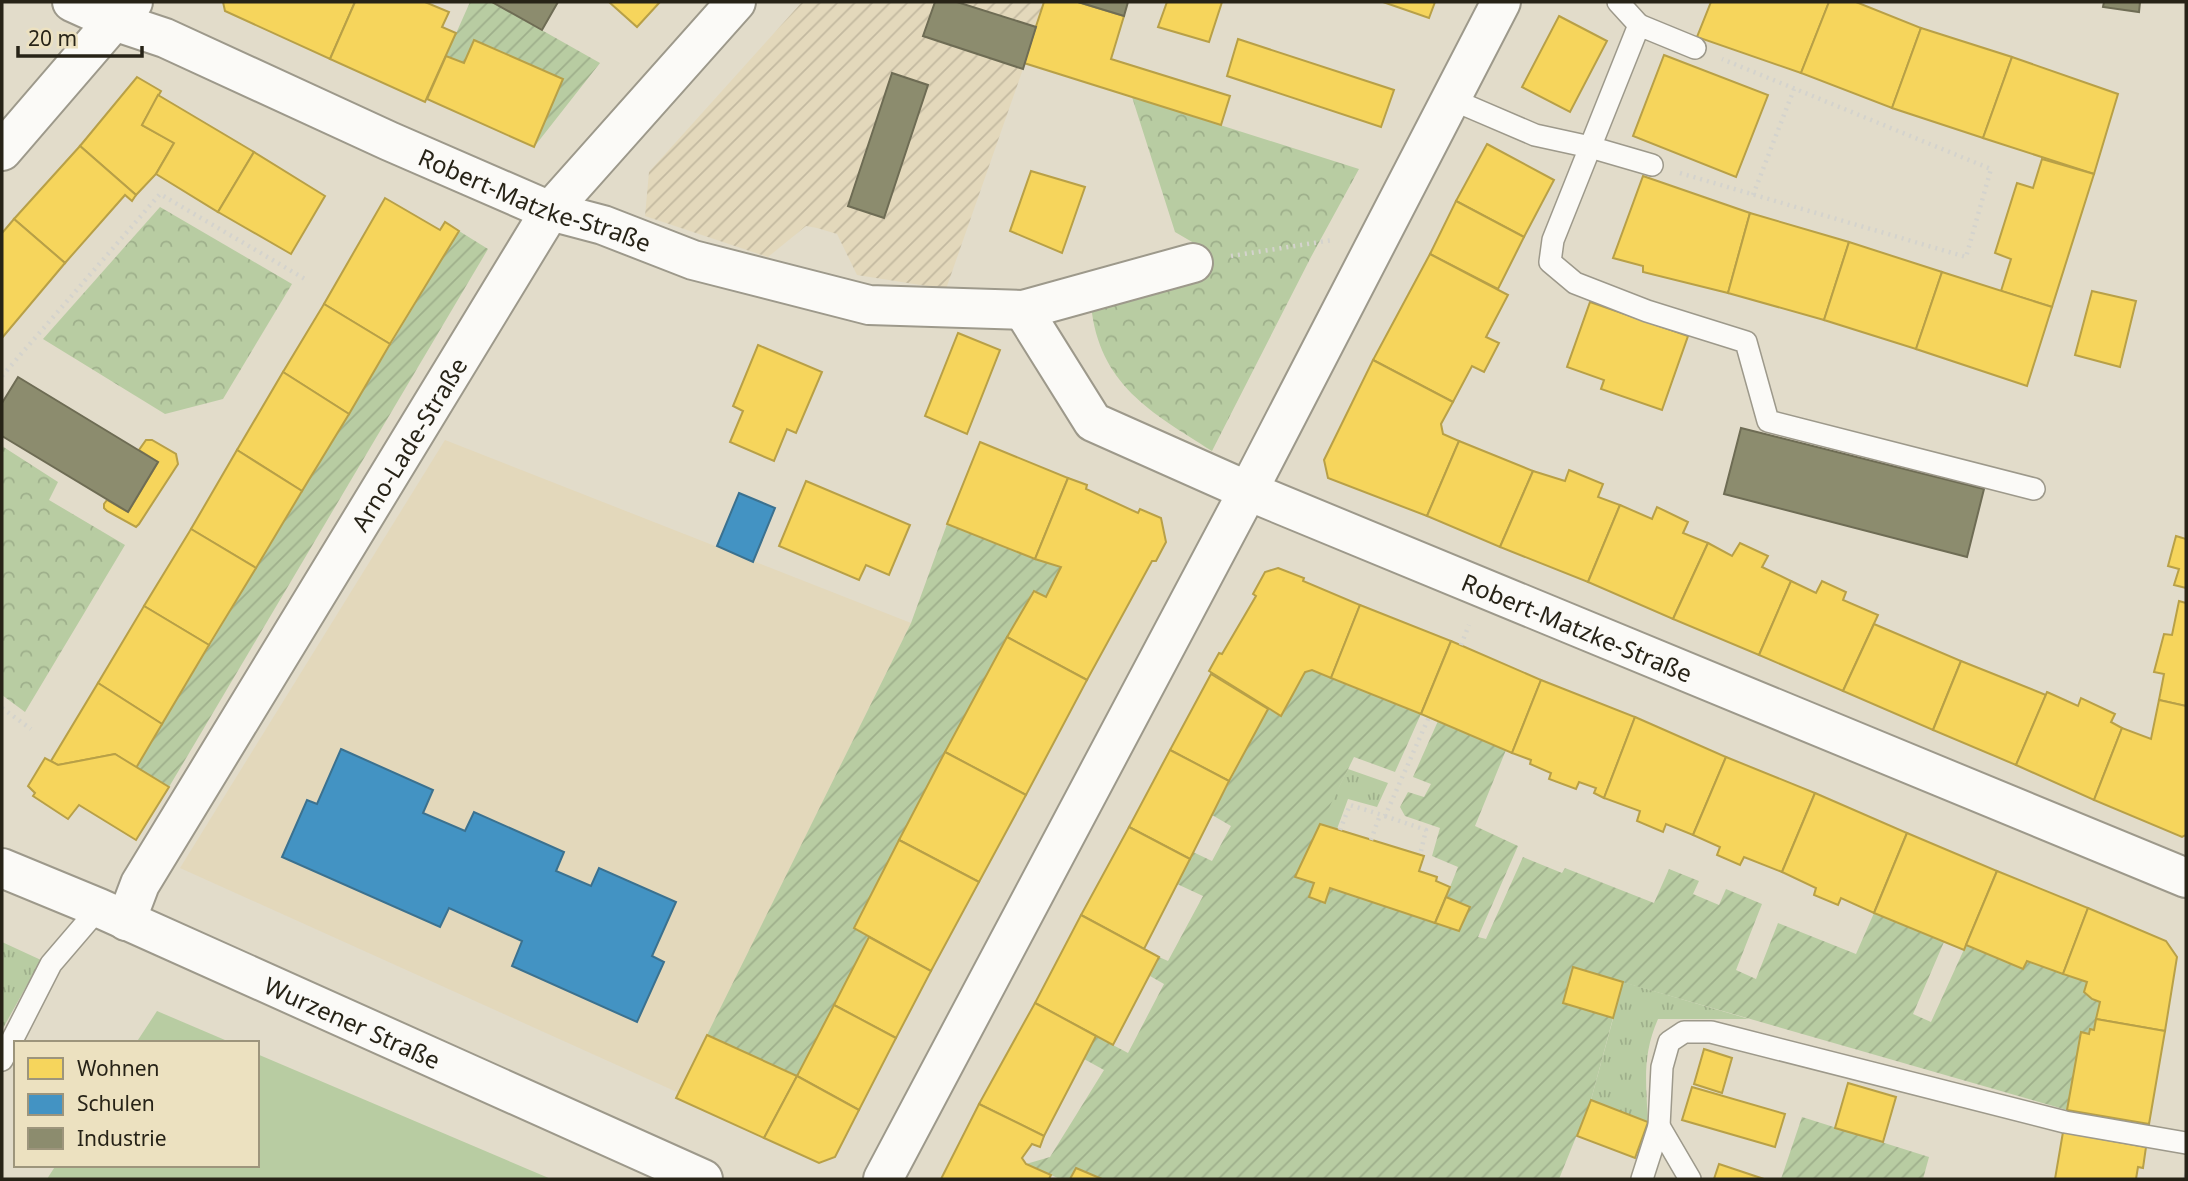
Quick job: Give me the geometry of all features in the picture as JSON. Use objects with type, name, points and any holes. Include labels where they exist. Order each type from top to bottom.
[{"type":"street","name":"Robert-Matzke-Straße","points":[[72,2],[123,11],[165,38],[389,141],[550,211],[603,225],[694,260],[869,305],[1023,310],[1193,263]]},
{"type":"street","name":"Arno-Lade-Straße","points":[[112,914],[140,884],[550,211],[736,2]]},
{"type":"street","points":[[883,1179],[1248,491],[1501,2]]},
{"type":"street","points":[[2,151],[123,11]]},
{"type":"street","name":"Robert-Matzke-Straße","points":[[1023,310],[1093,422],[1248,491],[2186,878]]},
{"type":"street","name":"Wurzener Straße","points":[[2,868],[112,914],[653,1169],[703,1179]]},
{"type":"lane","points":[[1618,2],[1639,25],[1695,48]]},
{"type":"lane","points":[[1639,25],[1553,240],[1550,262],[1575,283],[1647,311],[1746,342],[1768,421],[2035,489]]},
{"type":"lane","points":[[1451,99],[1535,135],[1652,165]]},
{"type":"lane","points":[[2,1060],[51,964],[112,914]]},
{"type":"lane","points":[[1642,1179],[1659,1126],[1662,1067],[1669,1042],[1685,1032],[1711,1032],[2065,1122],[2186,1143]]},
{"type":"lane","points":[[1659,1126],[1690,1179]]},
{"type":"path","points":[[1652,165],[1966,257],[1990,169],[1695,48]]},
{"type":"path","points":[[1753,195],[1794,89]]},
{"type":"path","points":[[2,376],[160,194],[305,279]]},
{"type":"path","points":[[1193,263],[1320,241],[1379,237]]},
{"type":"path","points":[[2,708],[31,729]]},
{"type":"path","points":[[1371,840],[1429,717]]},
{"type":"path","points":[[1340,830],[1350,806],[1382,815],[1426,830],[1420,855]]},
{"type":"shaded area","points":[[802,2],[1044,2],[946,289],[857,275],[837,234],[817,228],[806,226],[768,257],[645,216],[649,172]]},
{"type":"shaded area","points":[[445,440],[911,623],[679,1093],[180,868]]},
{"type":"green space","points":[[470,2],[492,2],[600,63],[534,147],[562,79],[474,40],[464,63],[446,56]]},
{"type":"green space","points":[[1132,97],[1359,169],[1212,451],[1168,423],[1132,393],[1105,356],[1096,333],[1091,305],[1205,278],[1199,246],[1175,232]]},
{"type":"green space","points":[[160,207],[292,284],[223,399],[165,414],[43,339]]},
{"type":"green space","points":[[459,231],[488,249],[169,787],[136,768]]},
{"type":"green space","points":[[2,446],[58,482],[49,500],[125,545],[25,712],[2,695]]},
{"type":"green space","points":[[947,524],[1061,567],[1046,597],[1033,591],[854,927],[869,937],[797,1076],[707,1035],[911,623]]},
{"type":"green space","points":[[1312,670],[1421,714],[1395,772],[1354,757],[1295,877],[1314,883],[1309,897],[1325,903],[1330,888],[1459,931],[1470,907],[1446,897],[1458,867],[1432,856],[1440,828],[1405,816],[1400,807],[1408,792],[1424,797],[1431,784],[1413,777],[1438,721],[1506,750],[1475,826],[1518,846],[1478,937],[1486,939],[1523,857],[1562,873],[1565,868],[1654,903],[1669,869],[1699,881],[1693,894],[1719,905],[1726,889],[1762,904],[1736,970],[1756,979],[1778,923],[1856,954],[1874,913],[1944,942],[1913,1014],[1931,1022],[1966,945],[2022,969],[2027,961],[2087,982],[2084,992],[2100,1002],[2094,1030],[2090,1030],[2089,1034],[2081,1033],[2067,1110],[1573,968],[1564,1003],[1613,1018],[1591,1100],[1559,1179],[1102,1179],[1077,1169],[1070,1179],[1060,1179],[1026,1164],[1050,1157],[1104,1070],[1084,1059],[1096,1036],[1128,1053],[1164,984],[1150,976],[1159,957],[1168,961],[1203,896],[1177,884],[1193,852],[1212,861],[1231,826],[1212,815],[1268,709],[1281,716],[1305,672]]},
{"type":"green space","points":[[1348,769],[1388,783],[1377,807],[1348,799],[1337,829],[1320,824]]},
{"type":"green space","points":[[2,942],[41,960],[2,1030]]},
{"type":"green space","points":[[1623,982],[1749,1019],[1658,1019],[1647,1057],[1648,1122],[1591,1100]]},
{"type":"green space","points":[[157,1011],[227,1041],[137,1041]]},
{"type":"green space","points":[[259,1055],[551,1179],[47,1179],[55,1167],[259,1167]]},
{"type":"green space","points":[[1802,1117],[1929,1157],[1923,1179],[1781,1179]]},
{"type":"building: Wohnen","points":[[223,2],[355,2],[330,59],[225,11]]},
{"type":"building: Wohnen","points":[[355,2],[425,2],[449,12],[442,27],[456,33],[425,102],[330,59]]},
{"type":"building: Wohnen","points":[[609,2],[660,2],[637,27]]},
{"type":"building: Wohnen","points":[[1044,2],[1078,2],[1124,16],[1111,59],[1230,96],[1221,125],[1024,63]]},
{"type":"building: Wohnen","points":[[1167,2],[1222,2],[1209,42],[1158,27]]},
{"type":"building: Wohnen","points":[[1383,2],[1435,2],[1429,18]]},
{"type":"building: Wohnen","points":[[1711,2],[1829,2],[1801,73],[1697,37]]},
{"type":"building: Wohnen","points":[[1829,2],[1856,2],[1921,28],[1892,108],[1801,73]]},
{"type":"building: Wohnen","points":[[1559,16],[1607,41],[1570,112],[1522,87]]},
{"type":"building: Wohnen","points":[[1921,28],[2012,57],[1983,138],[1892,108]]},
{"type":"building: Wohnen","points":[[1238,39],[1394,90],[1381,127],[1227,76]]},
{"type":"building: Wohnen","points":[[474,40],[563,79],[534,147],[427,99],[446,56],[464,63]]},
{"type":"building: Wohnen","points":[[1664,55],[1768,95],[1736,177],[1633,136]]},
{"type":"building: Wohnen","points":[[2012,57],[2118,94],[2094,174],[1983,138]]},
{"type":"building: Wohnen","points":[[137,77],[161,91],[142,125],[174,143],[156,174],[136,195],[80,146]]},
{"type":"building: Wohnen","points":[[158,95],[254,152],[218,212],[156,174],[174,143],[142,125]]},
{"type":"building: Wohnen","points":[[1487,144],[1554,180],[1524,237],[1456,201]]},
{"type":"building: Wohnen","points":[[80,146],[136,195],[132,201],[125,195],[65,263],[14,219]]},
{"type":"building: Wohnen","points":[[254,152],[325,196],[291,254],[218,212]]},
{"type":"building: Wohnen","points":[[2042,159],[2094,174],[2052,307],[2001,291],[2011,259],[1995,253],[2017,183],[2033,188]]},
{"type":"building: Wohnen","points":[[1031,171],[1085,187],[1062,253],[1010,231]]},
{"type":"building: Wohnen","points":[[1643,176],[1750,213],[1728,293],[1643,272],[1643,266],[1613,258]]},
{"type":"building: Wohnen","points":[[385,198],[440,230],[445,222],[459,231],[390,344],[324,304]]},
{"type":"building: Wohnen","points":[[1456,201],[1524,237],[1498,289],[1430,254]]},
{"type":"building: Wohnen","points":[[1750,213],[1849,242],[1824,320],[1728,293]]},
{"type":"building: Wohnen","points":[[14,219],[65,263],[2,338],[2,233]]},
{"type":"building: Wohnen","points":[[1849,242],[1942,272],[1916,349],[1824,320]]},
{"type":"building: Wohnen","points":[[1430,254],[1508,295],[1486,337],[1499,343],[1484,372],[1472,366],[1453,402],[1373,360]]},
{"type":"building: Wohnen","points":[[1942,272],[2052,307],[2027,386],[1916,349]]},
{"type":"building: Wohnen","points":[[2092,291],[2136,301],[2120,367],[2075,355]]},
{"type":"building: Wohnen","points":[[1590,302],[1688,336],[1662,410],[1601,389],[1604,380],[1567,367]]},
{"type":"building: Wohnen","points":[[324,304],[390,344],[349,414],[283,372]]},
{"type":"building: Wohnen","points":[[958,333],[1000,350],[967,434],[925,416]]},
{"type":"building: Wohnen","points":[[758,345],[822,372],[796,433],[787,429],[774,461],[730,442],[743,411],[733,406]]},
{"type":"building: Wohnen","points":[[1373,360],[1453,402],[1441,424],[1443,434],[1459,441],[1427,516],[1328,478],[1324,460]]},
{"type":"building: Wohnen","points":[[283,372],[349,414],[302,491],[237,450]]},
{"type":"building: Wohnen","points":[[146,440],[152,440],[176,454],[178,464],[136,527],[107,511],[104,504],[107,500],[128,512],[158,462],[139,450]]},
{"type":"building: Wohnen","points":[[1459,441],[1533,471],[1500,547],[1427,516]]},
{"type":"building: Wohnen","points":[[980,442],[1068,478],[1035,559],[947,524]]},
{"type":"building: Wohnen","points":[[237,450],[302,491],[256,568],[191,529]]},
{"type":"building: Wohnen","points":[[1569,470],[1603,484],[1598,497],[1620,505],[1588,582],[1500,547],[1533,471],[1565,481]]},
{"type":"building: Wohnen","points":[[1068,478],[1087,485],[1086,489],[1138,513],[1140,509],[1161,518],[1166,542],[1156,561],[1152,561],[1087,680],[1007,637],[1034,591],[1046,597],[1061,567],[1035,559]]},
{"type":"building: Wohnen","points":[[806,481],[910,525],[889,575],[866,565],[859,580],[779,546]]},
{"type":"building: Wohnen","points":[[1620,505],[1652,519],[1657,507],[1688,522],[1683,533],[1708,543],[1673,619],[1588,582]]},
{"type":"building: Wohnen","points":[[191,529],[256,568],[209,645],[144,606]]},
{"type":"building: Wohnen","points":[[2176,536],[2186,539],[2186,588],[2174,585],[2179,569],[2168,566]]},
{"type":"building: Wohnen","points":[[1708,543],[1732,556],[1740,543],[1768,556],[1762,567],[1791,581],[1759,655],[1673,619]]},
{"type":"building: Wohnen","points":[[1278,568],[1360,605],[1331,678],[1312,670],[1305,672],[1281,716],[1209,671],[1256,596],[1253,594],[1265,572]]},
{"type":"building: Wohnen","points":[[1791,581],[1816,593],[1822,581],[1846,592],[1843,600],[1878,615],[1843,691],[1759,655]]},
{"type":"building: Wohnen","points":[[2179,601],[2186,603],[2186,706],[2159,700],[2164,674],[2154,672],[2164,634],[2172,635]]},
{"type":"building: Wohnen","points":[[1360,605],[1451,641],[1421,714],[1331,678]]},
{"type":"building: Wohnen","points":[[144,606],[209,645],[162,724],[98,683]]},
{"type":"building: Wohnen","points":[[1874,624],[1961,661],[1933,730],[1843,691]]},
{"type":"building: Wohnen","points":[[1007,637],[1087,680],[1026,795],[945,752]]},
{"type":"building: Wohnen","points":[[1451,641],[1541,680],[1512,753],[1421,714]]},
{"type":"building: Wohnen","points":[[1961,661],[2046,695],[2016,765],[1933,730]]},
{"type":"building: Wohnen","points":[[1211,674],[1268,709],[1229,781],[1170,750]]},
{"type":"building: Wohnen","points":[[1541,680],[1635,717],[1604,798],[1594,793],[1596,788],[1579,782],[1576,789],[1549,779],[1551,773],[1530,764],[1531,760],[1512,753]]},
{"type":"building: Wohnen","points":[[98,683],[162,724],[136,768],[115,754],[58,765],[51,761]]},
{"type":"building: Wohnen","points":[[2047,692],[2078,706],[2081,698],[2115,714],[2111,722],[2122,728],[2094,800],[2016,765]]},
{"type":"building: Wohnen","points":[[2159,700],[2186,706],[2186,835],[2182,837],[2094,800],[2122,728],[2151,739]]},
{"type":"building: Wohnen","points":[[1635,717],[1726,757],[1693,835],[1666,824],[1663,832],[1637,821],[1640,811],[1604,798]]},
{"type":"building: Wohnen","points":[[1170,750],[1229,781],[1190,859],[1129,827]]},
{"type":"building: Wohnen","points":[[945,752],[1026,795],[979,882],[899,840]]},
{"type":"building: Wohnen","points":[[115,754],[169,787],[136,840],[79,805],[68,819],[33,796],[35,793],[28,786],[45,758],[58,765]]},
{"type":"building: Wohnen","points":[[1726,757],[1815,793],[1782,872],[1744,857],[1740,865],[1717,855],[1720,847],[1693,835]]},
{"type":"building: Wohnen","points":[[1815,793],[1907,833],[1874,913],[1841,898],[1838,905],[1814,895],[1816,888],[1782,872]]},
{"type":"building: Wohnen","points":[[1320,824],[1424,856],[1419,871],[1437,877],[1436,881],[1450,887],[1435,923],[1330,888],[1325,903],[1309,897],[1314,883],[1295,877]]},
{"type":"building: Wohnen","points":[[1129,827],[1190,859],[1144,949],[1081,915]]},
{"type":"building: Wohnen","points":[[1907,833],[1997,871],[1964,950],[1874,913]]},
{"type":"building: Wohnen","points":[[899,840],[979,882],[931,971],[854,928]]},
{"type":"building: Wohnen","points":[[1997,871],[2088,908],[2063,974],[2027,961],[2023,969],[1966,945]]},
{"type":"building: Wohnen","points":[[1446,897],[1470,907],[1459,931],[1435,923]]},
{"type":"building: Wohnen","points":[[2088,908],[2166,941],[2177,957],[2165,1031],[2096,1019],[2100,1002],[2084,992],[2087,982],[2063,974]]},
{"type":"building: Wohnen","points":[[1081,915],[1159,957],[1113,1045],[1035,1003]]},
{"type":"building: Wohnen","points":[[869,937],[931,971],[896,1038],[834,1005]]},
{"type":"building: Wohnen","points":[[1573,967],[1623,982],[1613,1018],[1563,1003]]},
{"type":"building: Wohnen","points":[[1035,1003],[1096,1036],[1044,1136],[979,1104]]},
{"type":"building: Wohnen","points":[[834,1005],[896,1038],[859,1110],[797,1076]]},
{"type":"building: Wohnen","points":[[2096,1019],[2165,1031],[2149,1124],[2067,1110],[2081,1032],[2089,1034],[2090,1029],[2094,1030]]},
{"type":"building: Wohnen","points":[[707,1035],[797,1076],[764,1138],[676,1098]]},
{"type":"building: Wohnen","points":[[1704,1049],[1732,1058],[1722,1093],[1694,1084]]},
{"type":"building: Wohnen","points":[[797,1076],[859,1110],[835,1157],[819,1163],[764,1138]]},
{"type":"building: Wohnen","points":[[1848,1083],[1896,1097],[1883,1142],[1835,1128]]},
{"type":"building: Wohnen","points":[[1692,1087],[1785,1114],[1775,1147],[1682,1120]]},
{"type":"building: Wohnen","points":[[1591,1100],[1648,1122],[1635,1158],[1577,1136]]},
{"type":"building: Wohnen","points":[[979,1104],[1044,1136],[1040,1147],[1032,1144],[1022,1158],[1026,1164],[1051,1175],[1049,1179],[941,1179]]},
{"type":"building: Wohnen","points":[[2063,1132],[2146,1147],[2143,1168],[2138,1167],[2136,1179],[2055,1179]]},
{"type":"building: Wohnen","points":[[1719,1164],[1764,1179],[1714,1179]]},
{"type":"building: Wohnen","points":[[1076,1168],[1102,1179],[1070,1179]]},
{"type":"building: Schulen","points":[[739,493],[775,508],[753,562],[717,546]]},
{"type":"building: Schulen","points":[[341,749],[433,790],[423,813],[465,831],[474,812],[564,852],[556,871],[591,886],[599,868],[676,902],[652,956],[664,962],[637,1022],[512,966],[522,941],[449,908],[440,927],[282,857],[307,800],[317,804]]},
{"type":"building: Industrie","points":[[492,2],[558,2],[542,30]]},
{"type":"building: Industrie","points":[[935,2],[957,2],[1036,27],[1023,69],[923,36]]},
{"type":"building: Industrie","points":[[1078,2],[1128,2],[1124,16]]},
{"type":"building: Industrie","points":[[2104,2],[2140,2],[2139,12],[2103,7]]},
{"type":"building: Industrie","points":[[892,73],[928,85],[884,218],[848,206]]},
{"type":"building: Industrie","points":[[18,377],[158,462],[128,512],[2,436],[2,403]]},
{"type":"building: Industrie","points":[[1741,428],[1984,489],[1967,557],[1724,494]]},
{"type":"tram line","points":[[2184,1179],[2186,1172]]}]
